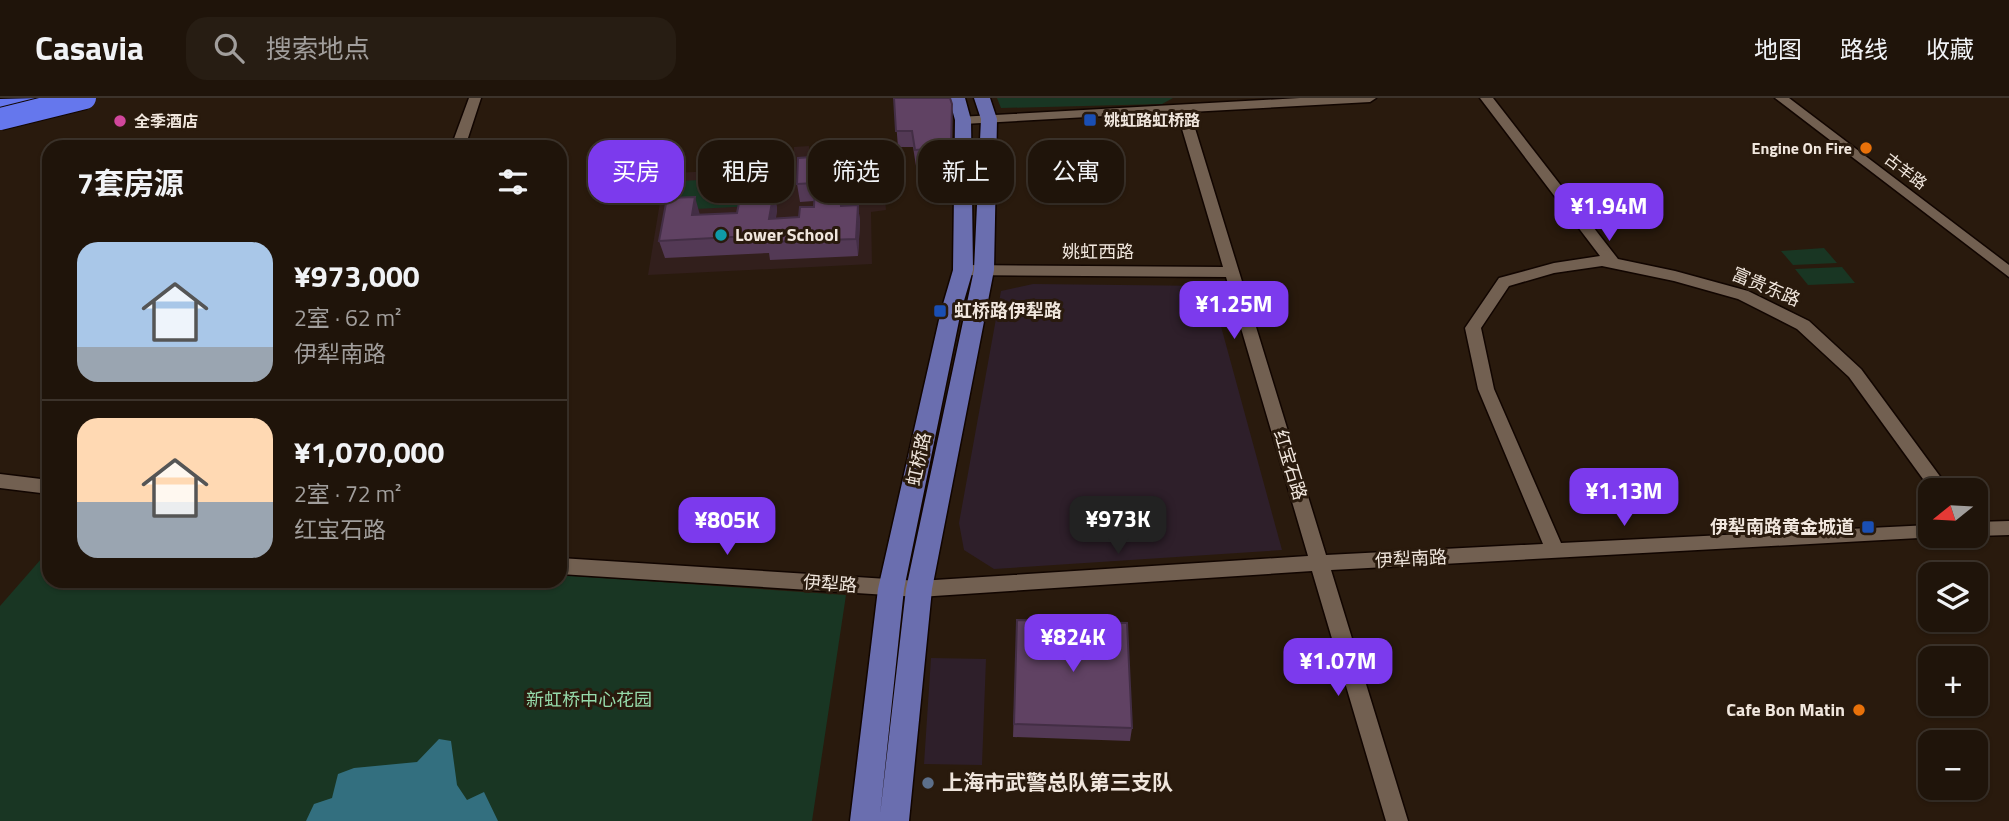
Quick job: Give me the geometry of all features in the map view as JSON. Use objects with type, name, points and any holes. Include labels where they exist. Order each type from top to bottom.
[{"type":"highway","points":[[0,113],[30,98]]},
{"type":"highway","points":[[0,113],[84,98]]},
{"type":"highway","points":[[0,113],[99,98]]},
{"type":"main road","points":[[0,113],[37,98]]},
{"type":"main road","points":[[0,113],[75,98]]},
{"type":"main road","name":"虹桥路","points":[[894,821],[919,589],[973,270],[989,119],[982,98]]},
{"type":"main road","name":"虹桥路","points":[[864,821],[891,589],[951,311],[973,270],[960,109]]},
{"type":"street","points":[[460,140],[475,98]]},
{"type":"street","points":[[960,109],[989,119],[1370,98]]},
{"type":"street","points":[[1486,98],[1612,262]]},
{"type":"street","name":"古羊路","points":[[1781,98],[2009,272]]},
{"type":"street","name":"红宝石路","points":[[1183,110],[1397,821]]},
{"type":"street","name":"富贵东路","points":[[1556,552],[1486,389],[1473,328],[1504,282],[1554,268],[1612,262],[1743,295],[1803,325],[1855,373],[1932,478]]},
{"type":"street","name":"姚虹西路","points":[[973,270],[1232,272]]},
{"type":"street","points":[[0,481],[42,486]]},
{"type":"street","points":[[1988,529],[2009,528]]},
{"type":"street","name":"伊犁南路","points":[[891,589],[1320,563],[1918,533]]},
{"type":"street","name":"伊犁路","points":[[567,566],[891,589]]},
{"type":"shaded area","points":[[808,146],[808,203],[885,203],[886,210],[871,212],[872,264],[648,275],[660,203],[684,203],[684,172],[698,172],[698,203],[794,203],[794,147]]},
{"type":"shaded area","points":[[1033,284],[1210,286],[1282,550],[994,569],[964,550],[959,523],[1001,291]]},
{"type":"shaded area","points":[[931,658],[986,659],[982,765],[924,764]]},
{"type":"green space","points":[[997,98],[1173,98],[1162,104],[1001,108]]},
{"type":"green space","points":[[698,180],[698,203],[775,205],[675,210],[676,203],[684,203],[684,181]]},
{"type":"green space","points":[[1824,248],[1837,263],[1793,265],[1781,251]]},
{"type":"green space","points":[[1842,267],[1855,283],[1808,285],[1795,269]]},
{"type":"green space","name":"新虹桥中心花园","points":[[42,558],[42,588],[567,588],[567,575],[846,595],[812,821],[0,821],[0,606]]},
{"type":"water","points":[[439,739],[451,741],[457,785],[467,800],[484,792],[498,821],[306,821],[314,804],[332,798],[338,774],[354,768],[417,762]]},
{"type":"building","points":[[894,98],[950,98],[951,140],[918,140],[918,150],[915,150],[912,131],[896,131]]},
{"type":"building","points":[[808,157],[808,183],[797,184],[798,158]]},
{"type":"building","points":[[684,197],[695,197],[692,215],[737,213],[739,203],[772,203],[769,219],[799,217],[800,207],[814,207],[814,203],[858,205],[856,239],[767,242],[767,235],[659,241],[666,203],[684,203]]},
{"type":"building","points":[[1017,620],[1127,623],[1132,728],[1014,724]]},
{"type":"place","name":"姚虹路虹桥路","points":[[1090,120]]},
{"type":"place","name":"全季酒店","points":[[120,121]]},
{"type":"place","name":"Engine On Fire","points":[[1866,148]]},
{"type":"place","name":"Lower School","points":[[721,235]]},
{"type":"place","name":"虹桥路伊犁路","points":[[940,311]]},
{"type":"place","name":"伊犁南路黄金城道","points":[[1868,527]]},
{"type":"place","name":"Cafe Bon Matin","points":[[1859,710]]},
{"type":"place","name":"上海市武警总队第三支队","points":[[928,783]]}]
